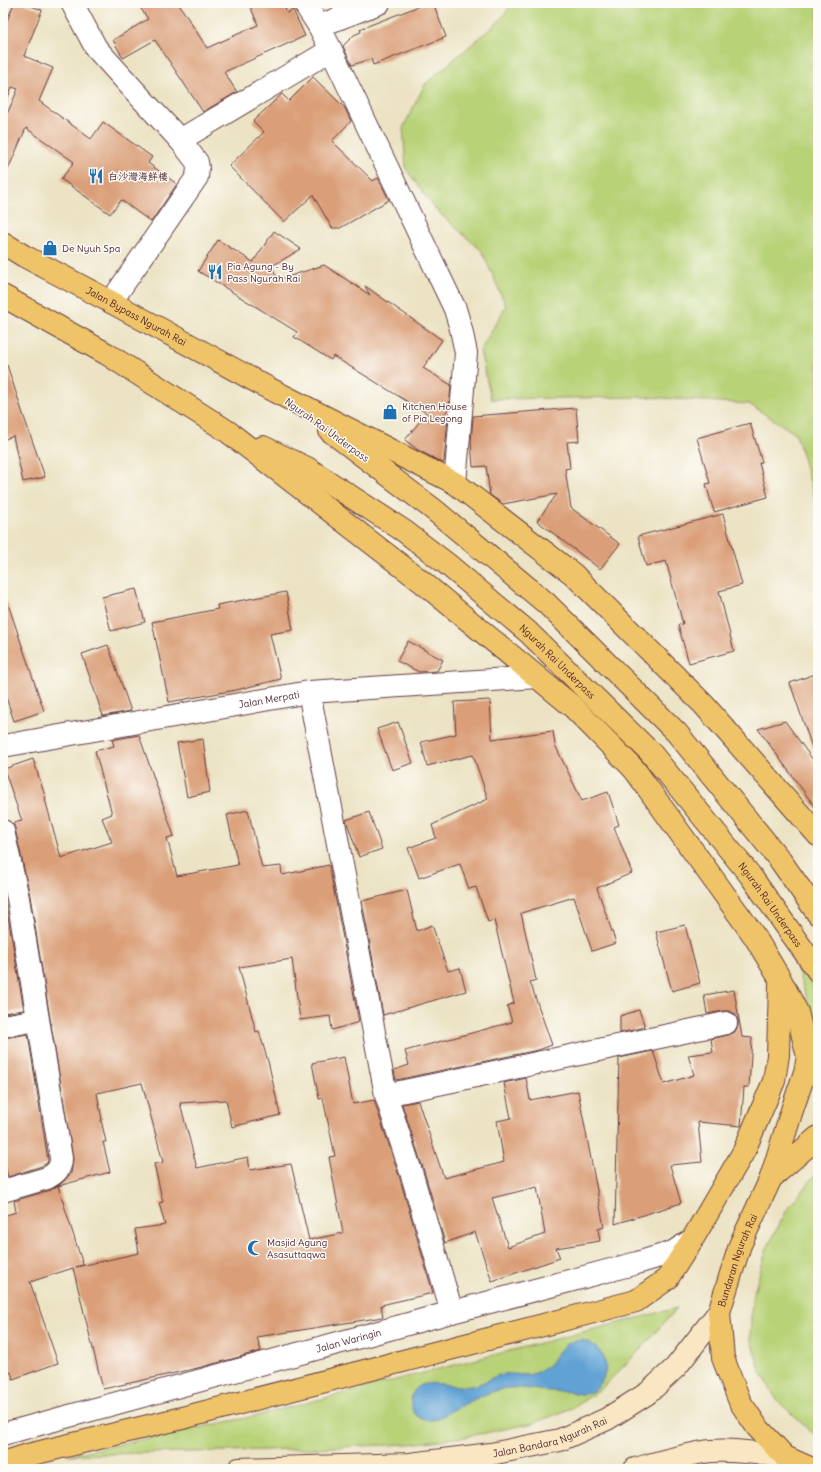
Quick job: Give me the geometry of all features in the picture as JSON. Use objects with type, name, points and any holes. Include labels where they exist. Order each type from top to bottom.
[{"type":"highway","name":"Jalan Bypass Ngurah Rai","points":[[3,243],[24,256],[270,389]]},
{"type":"highway","points":[[3,296],[107,354],[227,431],[421,581],[572,706],[634,769],[755,936],[797,1012],[808,1057],[805,1072],[772,1178]]},
{"type":"highway","points":[[270,389],[455,483],[573,574],[704,705],[818,835]]},
{"type":"highway","name":"Ngurah Rai Underpass","points":[[270,389],[336,436],[433,509],[546,603],[677,733],[780,860],[818,914]]},
{"type":"highway","name":"Ngurah Rai Underpass","points":[[227,431],[307,468],[404,531],[528,632],[651,753],[750,875],[818,971]]},
{"type":"highway","points":[[3,1463],[28,1455],[182,1418],[636,1301],[667,1279],[692,1240],[744,1150],[774,1081],[778,1048],[780,979]]},
{"type":"highway","name":"Bundaran Ngurah Rai","points":[[812,1469],[785,1457],[757,1426],[740,1402],[723,1358],[719,1312],[740,1245],[772,1178],[818,1136]]},
{"type":"main road","name":"Jalan Bandara Ngurah Rai","points":[[239,1469],[410,1464],[491,1454],[560,1440],[607,1419],[648,1394],[676,1367],[719,1312]]},
{"type":"main road","points":[[635,1469],[668,1460],[710,1452],[732,1451],[785,1457]]},
{"type":"street","points":[[72,3],[96,48],[180,140],[197,162],[197,177],[111,302]]},
{"type":"street","points":[[304,3],[319,26],[331,50],[456,309],[466,353],[455,483]]},
{"type":"street","points":[[319,26],[379,3]]},
{"type":"street","points":[[180,140],[331,50]]},
{"type":"street","name":"Jalan Merpati","points":[[3,746],[309,692],[537,677]]},
{"type":"street","points":[[309,692],[386,1095],[412,1175],[452,1312]]},
{"type":"street","points":[[3,831],[10,899],[37,1020],[61,1158],[61,1165],[58,1171],[47,1178],[3,1191]]},
{"type":"street","points":[[3,1026],[37,1020]]},
{"type":"street","points":[[386,1095],[726,1023]]},
{"type":"street","name":"Jalan Waringin","points":[[12,1431],[452,1312],[637,1264],[673,1252],[692,1240]]},
{"type":"street","points":[[12,1431],[28,1455]]},
{"type":"green space","points":[[513,3],[818,3],[818,509],[796,434],[749,404],[647,397],[491,399],[480,351],[506,306],[482,251],[436,210],[406,169],[403,128],[425,84],[497,23]]},
{"type":"green space","points":[[793,957],[818,993],[818,1033]]},
{"type":"green space","points":[[818,1171],[818,1436],[810,1431],[776,1399],[760,1370],[750,1337],[752,1299],[767,1248],[788,1208]]},
{"type":"green space","points":[[677,1308],[642,1348],[603,1387],[575,1407],[534,1423],[465,1437],[409,1444],[267,1450],[68,1455],[255,1416]]},
{"type":"water","points":[[582,1340],[597,1348],[603,1356],[606,1368],[605,1374],[599,1386],[588,1393],[580,1394],[510,1388],[486,1394],[468,1402],[440,1418],[430,1420],[422,1419],[413,1411],[411,1406],[412,1396],[414,1391],[422,1385],[432,1383],[472,1386],[504,1374],[527,1375],[535,1373],[547,1367],[566,1345]]},
{"type":"building","points":[[14,3],[23,3],[42,10],[24,56],[53,68],[39,101],[91,139],[103,122],[152,157],[148,163],[177,184],[151,222],[121,200],[110,214],[61,179],[74,162],[26,128],[3,181],[3,123],[18,89],[12,87],[5,105],[3,105],[3,31]]},
{"type":"building","points":[[137,3],[178,3],[207,48],[258,25],[249,3],[283,3],[287,13],[293,10],[305,36],[224,72],[237,92],[203,112],[155,40],[123,58],[113,40],[148,19]]},
{"type":"building","points":[[427,3],[433,3],[446,37],[373,65],[371,59],[352,65],[343,46],[354,35],[361,32],[360,29]]},
{"type":"building","points":[[313,77],[345,108],[351,121],[332,141],[373,181],[378,178],[389,200],[340,228],[332,228],[313,195],[284,222],[229,166],[264,132],[253,121],[282,94],[289,101]]},
{"type":"building","points":[[274,231],[301,249],[272,266],[278,280],[324,265],[370,295],[365,286],[442,340],[423,368],[451,385],[449,408],[442,418],[448,418],[443,463],[418,450],[405,440],[421,420],[436,419],[333,356],[331,360],[294,337],[297,332],[198,271],[218,240],[253,262]]},
{"type":"building","points":[[7,365],[45,477],[23,482],[13,436],[3,440],[3,366]]},
{"type":"building","points":[[576,408],[579,441],[567,442],[570,468],[565,469],[571,508],[620,544],[600,569],[537,521],[557,494],[503,504],[490,495],[486,466],[473,467],[471,442],[473,416]]},
{"type":"building","points":[[750,423],[762,462],[759,463],[768,497],[714,512],[706,484],[710,483],[697,438]]},
{"type":"building","points":[[723,514],[742,585],[719,591],[734,651],[689,663],[678,625],[683,624],[666,561],[646,566],[638,536]]},
{"type":"building","points":[[136,589],[145,622],[111,631],[102,597]]},
{"type":"building","points":[[286,592],[293,630],[270,634],[281,679],[236,690],[169,702],[152,622],[218,609],[217,605]]},
{"type":"building","points":[[7,601],[44,711],[14,721],[3,688],[3,602]]},
{"type":"building","points":[[408,641],[443,660],[437,671],[419,672],[397,661]]},
{"type":"building","points":[[108,645],[131,711],[103,716],[82,654]]},
{"type":"building","points":[[818,673],[818,753],[814,753],[790,683]]},
{"type":"building","points":[[490,700],[492,739],[553,731],[555,745],[582,801],[608,792],[619,825],[614,827],[632,873],[597,888],[616,943],[592,951],[574,897],[521,913],[536,980],[530,982],[552,1045],[538,1050],[396,1080],[394,1070],[409,1065],[405,1051],[512,1022],[507,1006],[514,1003],[494,920],[488,922],[476,887],[469,889],[460,864],[419,878],[408,848],[436,838],[432,825],[488,799],[473,755],[427,766],[421,742],[456,734],[454,702]]},
{"type":"building","points":[[785,721],[818,767],[818,811],[758,729]]},
{"type":"building","points":[[398,722],[413,763],[392,770],[377,729]]},
{"type":"building","points":[[139,735],[174,836],[167,838],[177,876],[238,865],[227,815],[248,810],[262,868],[281,866],[282,875],[329,865],[359,1022],[332,1030],[330,1016],[300,1020],[292,959],[239,967],[256,1032],[259,1031],[269,1065],[280,1115],[232,1127],[226,1100],[180,1103],[197,1168],[248,1157],[250,1170],[291,1164],[309,1240],[343,1233],[329,1157],[335,1156],[323,1098],[319,1099],[312,1063],[344,1057],[353,1104],[374,1100],[400,1179],[433,1293],[381,1305],[383,1317],[257,1337],[261,1351],[202,1367],[103,1389],[73,1268],[30,1282],[58,1363],[13,1379],[11,1372],[3,1374],[3,1216],[16,1212],[14,1201],[51,1190],[63,1182],[71,1173],[73,1159],[30,896],[13,823],[22,821],[4,769],[33,759],[46,799],[61,858],[112,842],[102,818],[112,814],[95,751],[114,746],[112,740]],"holes":[[[142,1083],[163,1162],[154,1164],[163,1202],[159,1203],[165,1225],[135,1229],[139,1253],[76,1267],[83,1265],[58,1186],[110,1172],[103,1142],[106,1142],[97,1093]]]},
{"type":"building","points":[[203,739],[210,792],[187,797],[177,743]]},
{"type":"building","points":[[369,812],[382,849],[359,857],[346,820]]},
{"type":"building","points":[[3,888],[24,1010],[3,1013]]},
{"type":"building","points":[[407,890],[417,931],[432,925],[448,971],[460,968],[466,991],[383,1015],[362,901]]},
{"type":"building","points":[[685,925],[700,983],[672,991],[656,932]]},
{"type":"building","points":[[734,990],[742,1037],[752,1038],[749,1087],[744,1087],[741,1126],[698,1122],[702,1162],[670,1165],[681,1203],[615,1224],[619,1058],[653,1051],[664,1084],[694,1075],[688,1055],[713,1052],[711,1039],[729,1035],[735,1032],[738,1026],[738,1020],[735,1014],[730,1011],[707,1014],[704,995]]},
{"type":"building","points":[[639,1010],[645,1027],[620,1033],[620,1016]]},
{"type":"building","points":[[28,1034],[48,1160],[47,1163],[42,1166],[8,1177],[3,1158],[3,1038]]},
{"type":"building","points":[[526,1078],[530,1100],[578,1091],[604,1227],[598,1229],[600,1241],[556,1248],[560,1258],[492,1281],[475,1232],[445,1243],[424,1171],[402,1104],[418,1101],[444,1178],[504,1162],[497,1121],[511,1118],[504,1083]],"holes":[[[537,1187],[545,1234],[508,1247],[492,1198]]]},
{"type":"place","name":"白沙灣海鮮樓","points":[[96,176]]},
{"type":"place","name":"De Nyuh Spa","points":[[50,248]]},
{"type":"place","name":"Pia Agung - By Pass Ngurah Rai","points":[[215,272]]},
{"type":"place","name":"Kitchen House of Pia Legong","points":[[390,412]]},
{"type":"place","name":"Masjid Agung Asasuttaqwa","points":[[255,1248]]}]
